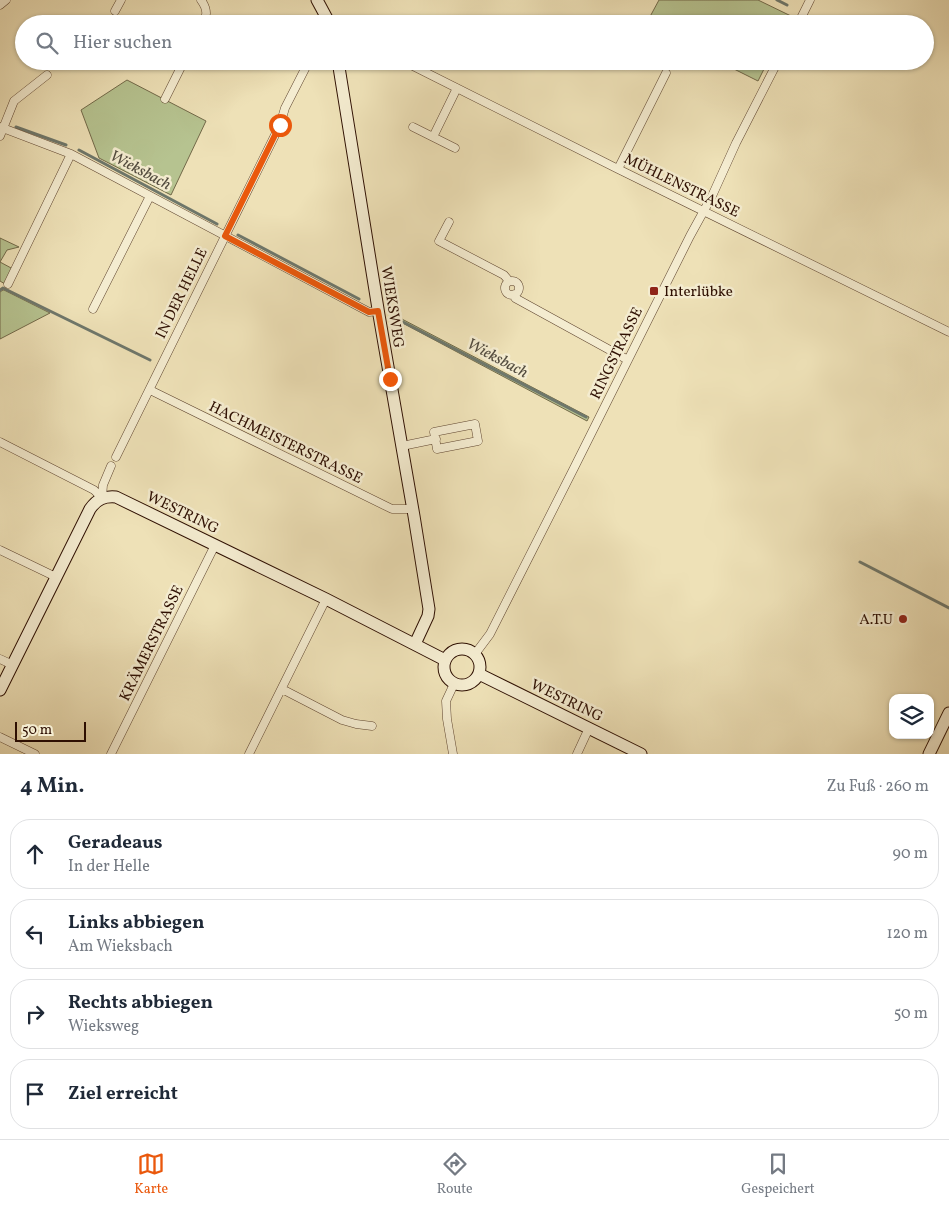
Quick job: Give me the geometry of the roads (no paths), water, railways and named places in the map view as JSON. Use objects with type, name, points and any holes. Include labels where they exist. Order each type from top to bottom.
[{"type":"main road","points":[[317,0],[325,15]]},
{"type":"main road","name":"WIEKSWEG","points":[[339,70],[429,609],[428,616],[415,644]]},
{"type":"main road","name":"WESTRING","points":[[102,498],[108,496],[116,497],[445,660]]},
{"type":"main road","points":[[0,690],[90,509],[95,502],[102,498]]},
{"type":"main road","points":[[461,649],[475,654],[479,660],[480,667],[479,674],[475,680],[461,685],[454,684],[448,679],[444,667],[445,660],[449,654],[454,650],[461,649]]},
{"type":"main road","name":"WESTRING","points":[[479,674],[641,754]]},
{"type":"main road","points":[[929,754],[949,713]]},
{"type":"street","points":[[0,5],[6,0]]},
{"type":"street","points":[[115,11],[121,0]]},
{"type":"street","points":[[201,0],[207,15]]},
{"type":"street","points":[[802,15],[810,0]]},
{"type":"street","points":[[165,100],[180,70]]},
{"type":"street","name":"IN DER HELLE","points":[[116,457],[280,125],[285,108],[304,70]]},
{"type":"street","name":"MÜHLENSTRASSE","points":[[421,70],[949,332]]},
{"type":"street","name":"RINGSTRASSE","points":[[475,654],[490,634],[690,236],[704,212],[736,143],[773,70]]},
{"type":"street","points":[[618,169],[666,73]]},
{"type":"street","points":[[47,75],[14,101],[1,131],[71,154],[369,312],[378,311]]},
{"type":"street","points":[[433,137],[457,88]]},
{"type":"street","points":[[414,127],[456,148]]},
{"type":"street","points":[[8,284],[71,154]]},
{"type":"street","points":[[93,309],[150,196]]},
{"type":"street","points":[[449,222],[439,242],[504,275],[509,281],[505,286],[508,294],[514,294],[516,298],[628,360]]},
{"type":"street","name":"HACHMEISTERSTRASSE","points":[[150,390],[392,509],[413,509]]},
{"type":"street","points":[[475,424],[478,442],[437,449],[436,440],[434,432],[475,424]]},
{"type":"street","points":[[402,446],[436,440]]},
{"type":"street","points":[[0,442],[94,490],[102,498]]},
{"type":"street","points":[[102,498],[103,485],[112,466]]},
{"type":"street","name":"KRÄMERSTRASSE","points":[[111,754],[215,545]]},
{"type":"street","points":[[0,550],[56,577]]},
{"type":"street","points":[[249,754],[326,600]]},
{"type":"street","points":[[0,659],[13,665]]},
{"type":"street","points":[[453,754],[446,701],[454,684]]},
{"type":"street","points":[[282,689],[342,720],[372,726]]},
{"type":"street","points":[[577,754],[589,728]]},
{"type":"street","points":[[0,737],[35,754]]},
{"type":"waterway","points":[[777,0],[787,5]]},
{"type":"waterway","name":"Wieksbach","points":[[16,127],[66,145]]},
{"type":"waterway","name":"Wieksbach","points":[[79,150],[217,224]]},
{"type":"waterway","name":"Wieksbach","points":[[238,235],[359,299]]},
{"type":"waterway","points":[[0,290],[3,288],[150,360]]},
{"type":"waterway","name":"Wieksbach","points":[[399,320],[586,417]]},
{"type":"waterway","name":"Wieksbach","points":[[860,562],[949,608]]},
{"type":"place","name":"Interlübke","points":[[654,291]]},
{"type":"place","name":"A.T.U","points":[[903,619]]}]
